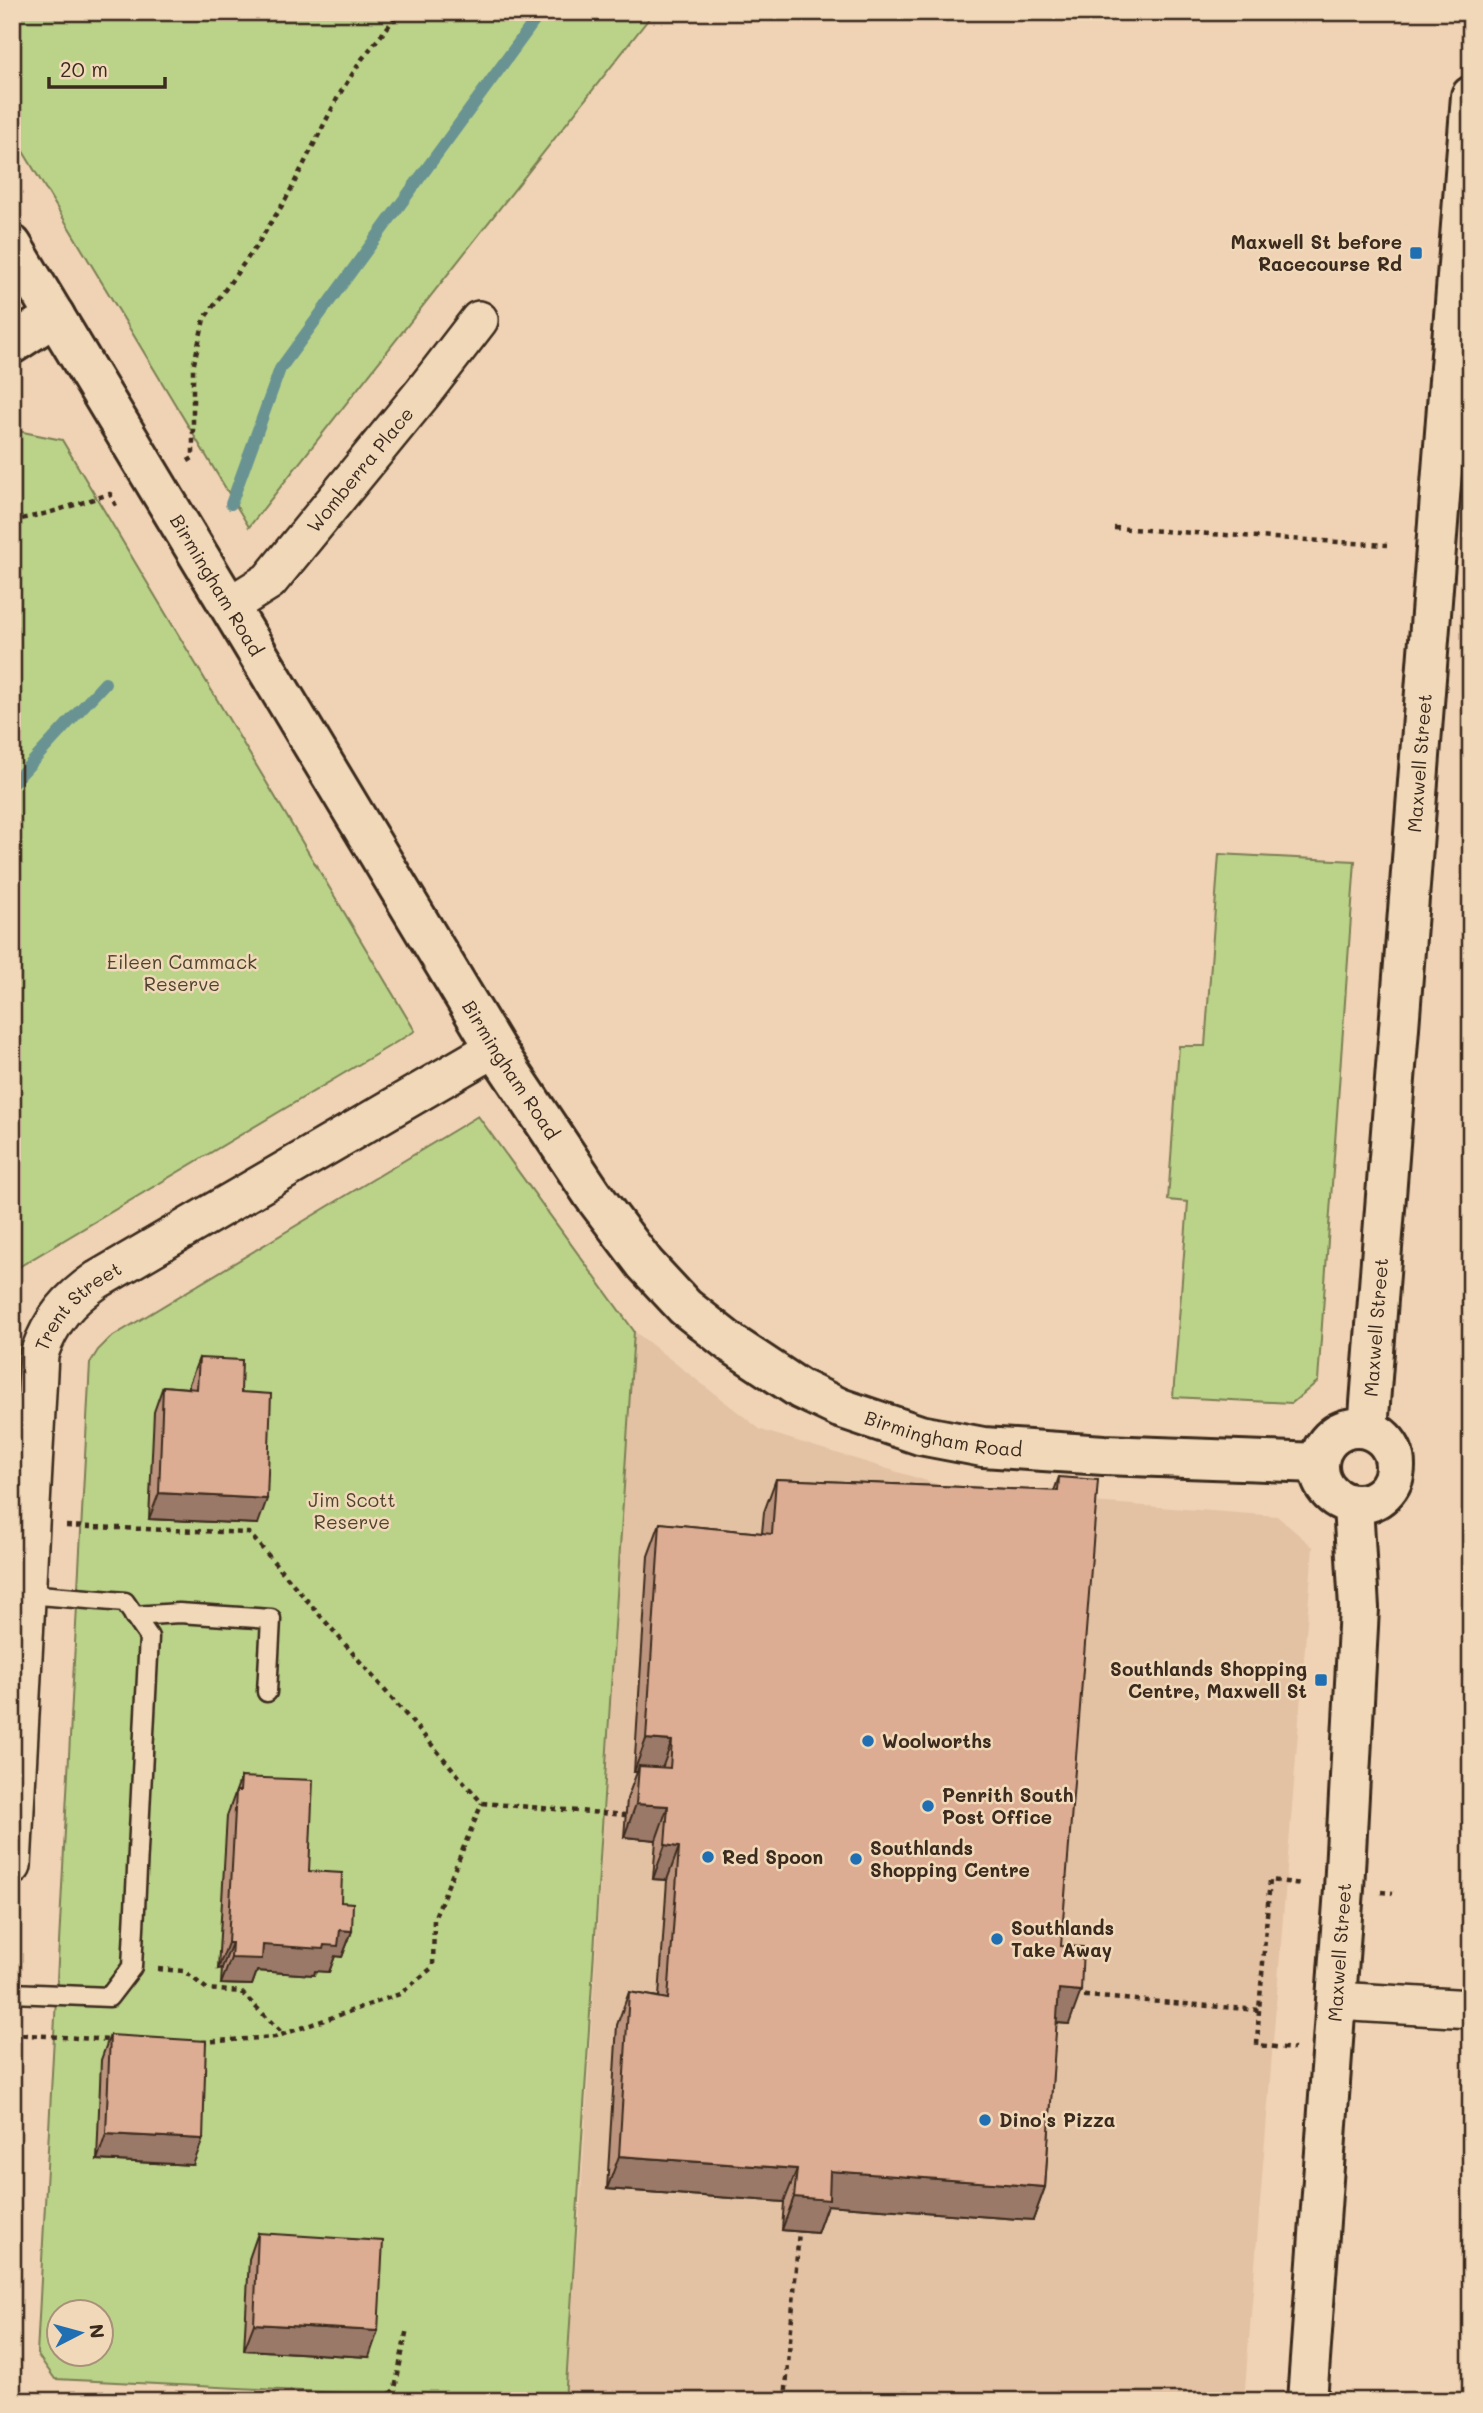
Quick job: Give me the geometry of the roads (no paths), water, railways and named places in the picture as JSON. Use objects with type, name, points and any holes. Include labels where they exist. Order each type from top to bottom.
[{"type":"main road","name":"Maxwell Street","points":[[1368,1429],[1471,96]]},
{"type":"main road","name":"Birmingham Road","points":[[12,245],[495,1048],[593,1195],[645,1264],[685,1307],[732,1344],[800,1389],[878,1422],[920,1435],[983,1447],[1319,1464]]},
{"type":"main road","points":[[12,344],[55,316]]},
{"type":"main road","points":[[1345,1429],[1368,1429],[1378,1434],[1393,1451],[1396,1462],[1395,1474],[1384,1494],[1376,1501],[1365,1504],[1342,1502],[1332,1496],[1324,1487],[1319,1464],[1327,1443],[1335,1434],[1345,1429]]},
{"type":"main road","name":"Maxwell Street","points":[[1307,2401],[1336,2001],[1359,1608],[1353,1504]]},
{"type":"street","name":"Womberra Place","points":[[229,606],[269,581],[479,320]]},
{"type":"street","name":"Trent Street","points":[[12,1866],[39,1354],[47,1332],[60,1312],[77,1294],[97,1280],[495,1048]]},
{"type":"street","points":[[1336,2001],[1471,2009]]},
{"type":"lane","points":[[12,1993],[109,1997],[132,1967],[149,1636],[125,1602],[26,1594]]},
{"type":"lane","points":[[134,1616],[178,1614],[271,1619],[267,1692]]},
{"type":"waterway","points":[[231,504],[280,369],[541,12]]},
{"type":"waterway","points":[[12,784],[105,683]]},
{"type":"place","name":"Maxwell St before Racecourse Rd","points":[[1416,253]]},
{"type":"place","name":"Southlands Shopping Centre, Maxwell St","points":[[1321,1680]]},
{"type":"place","name":"Woolworths","points":[[868,1741]]},
{"type":"place","name":"Penrith South Post Office","points":[[928,1806]]},
{"type":"place","name":"Red Spoon","points":[[708,1857]]},
{"type":"place","name":"Southlands Shopping Centre","points":[[856,1859]]},
{"type":"place","name":"Southlands Take Away","points":[[997,1939]]},
{"type":"place","name":"Dino's Pizza","points":[[985,2120]]},
{"type":"park label","name":"Eileen Cammack Reserve","points":[[182,973]]},
{"type":"park label","name":"Jim Scott Reserve","points":[[352,1511]]}]
